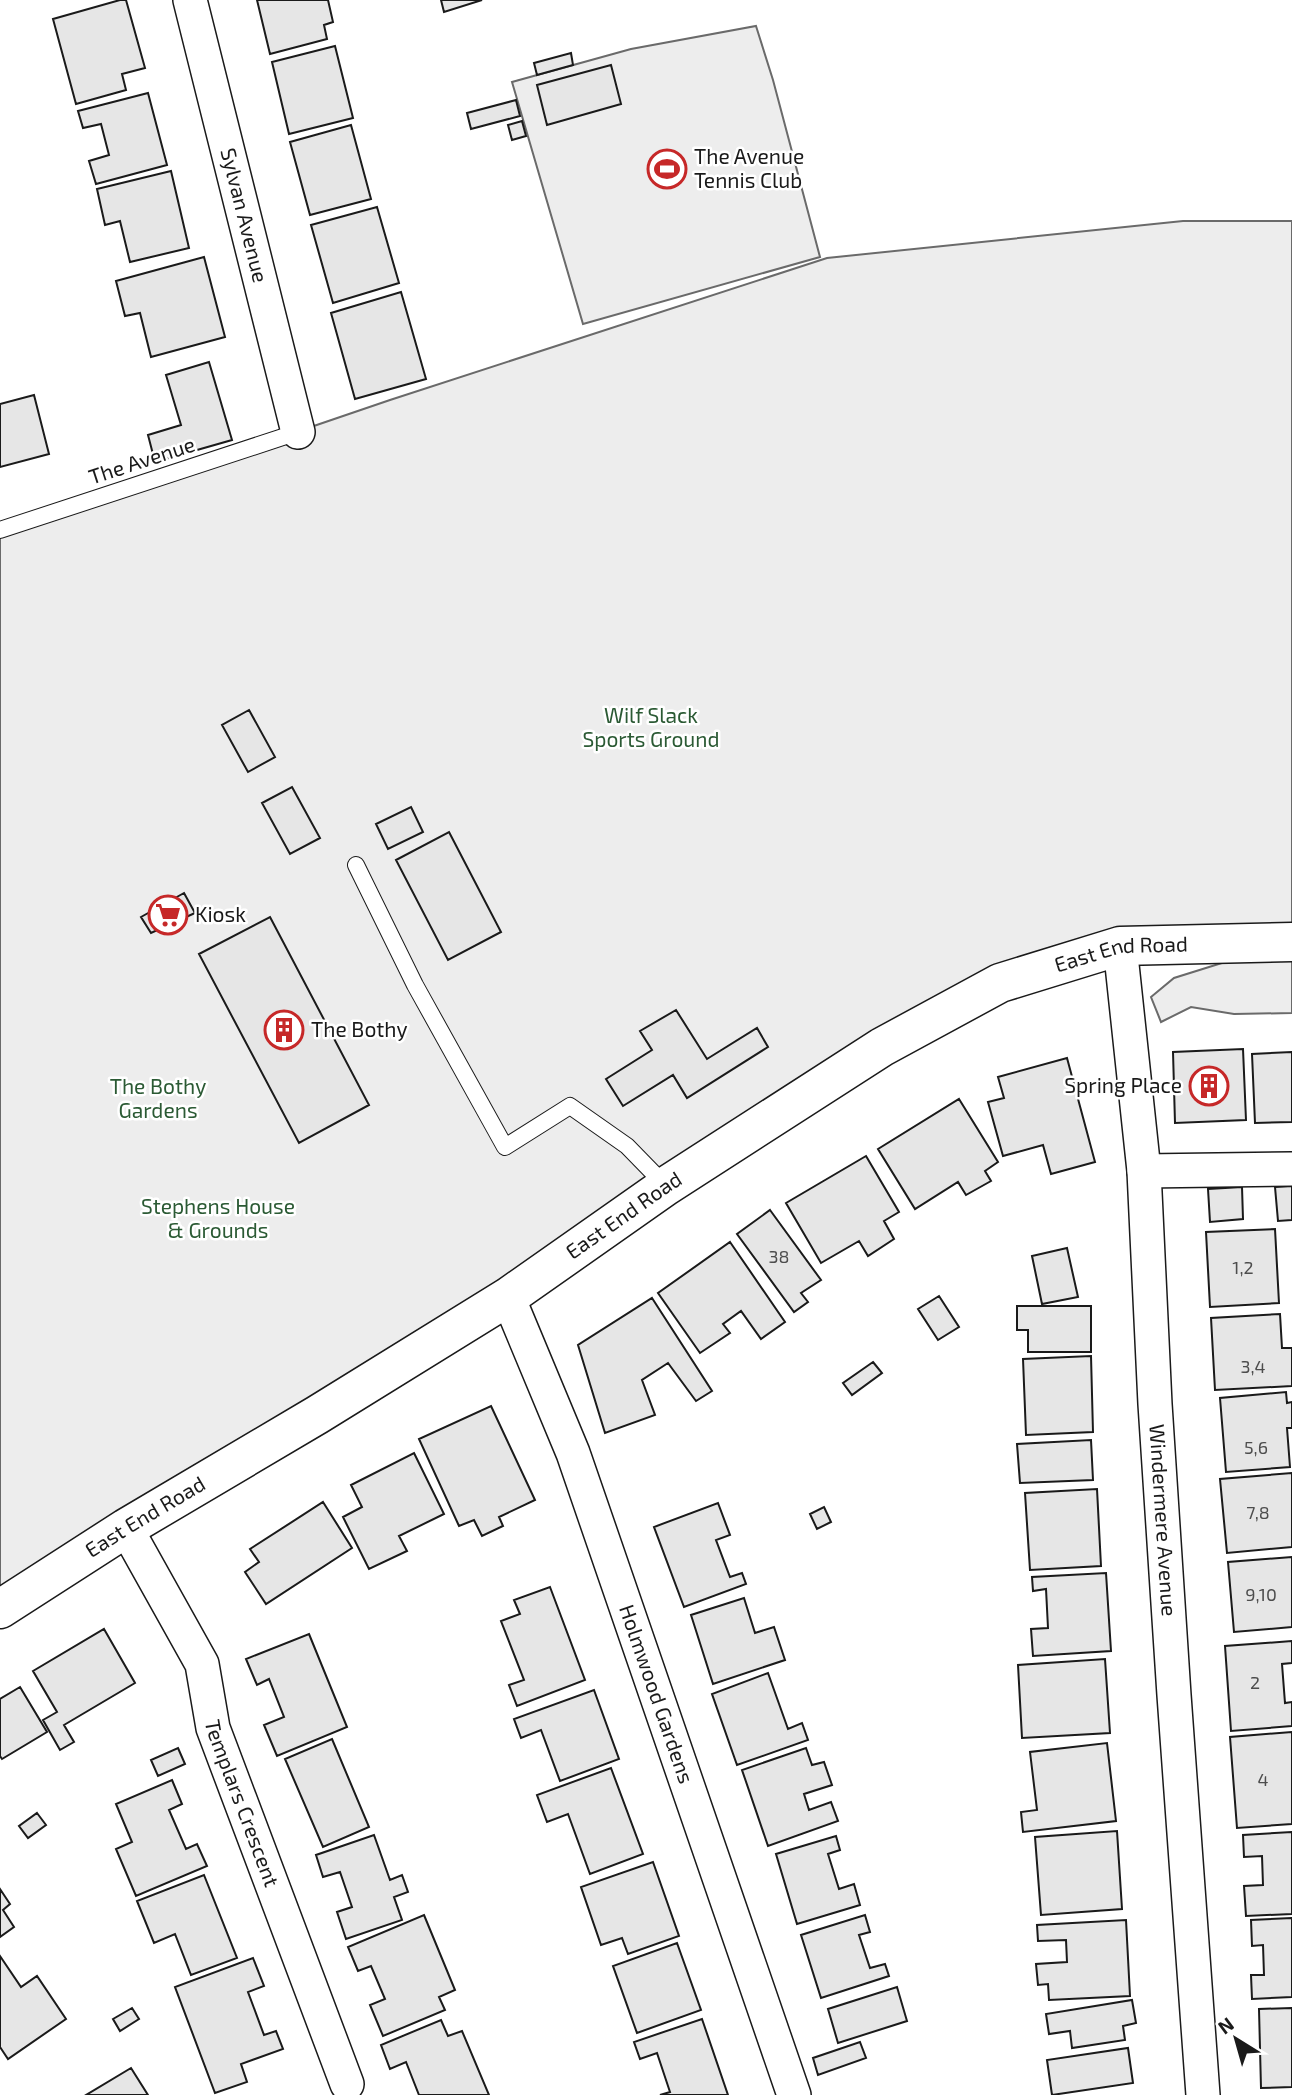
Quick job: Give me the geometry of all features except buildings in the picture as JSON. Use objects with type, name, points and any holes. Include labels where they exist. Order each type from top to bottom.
[{"type":"main road","name":"East End Road","points":[[0,1609],[126,1528],[509,1297],[666,1186],[882,1047],[1000,983],[1120,946],[1292,942]]},
{"type":"street","name":"Sylvan Avenue","points":[[190,0],[298,432]]},
{"type":"street","name":"Windermere Avenue","points":[[1120,946],[1144,1171],[1155,1405],[1203,2095]]},
{"type":"street","points":[[1144,1171],[1292,1168]]},
{"type":"street","name":"Holmwood Gardens","points":[[509,1297],[573,1453],[794,2095]]},
{"type":"street","name":"Templars Crescent","points":[[126,1528],[202,1664],[213,1728],[341,2091]]},
{"type":"lane","name":"The Avenue","points":[[0,530],[298,432]]},
{"type":"lane","points":[[356,865],[415,985],[505,1147],[570,1105],[627,1146],[666,1186]]},
{"type":"shaded area","name":"The Avenue Tennis Club","points":[[756,26],[820,257],[583,324],[512,82],[631,49]]},
{"type":"shaded area","name":"Wilf Slack Sports Ground","points":[[1183,221],[1292,221],[1292,940],[1000,981],[0,1609],[0,533],[390,400],[827,258]]},
{"type":"shaded area","points":[[1292,958],[1292,1013],[1234,1014],[1191,1007],[1161,1022],[1151,997],[1174,978],[1225,962]]},
{"type":"place","name":"The Avenue Tennis Club","points":[[667,169]]},
{"type":"place","name":"Kiosk","points":[[168,915]]},
{"type":"place","name":"The Bothy","points":[[284,1030]]},
{"type":"place","name":"Spring Place","points":[[1209,1086]]},
{"type":"park label","name":"The Bothy Gardens","points":[[158,1099]]},
{"type":"park label","name":"Stephens House & Grounds","points":[[218,1219]]}]
